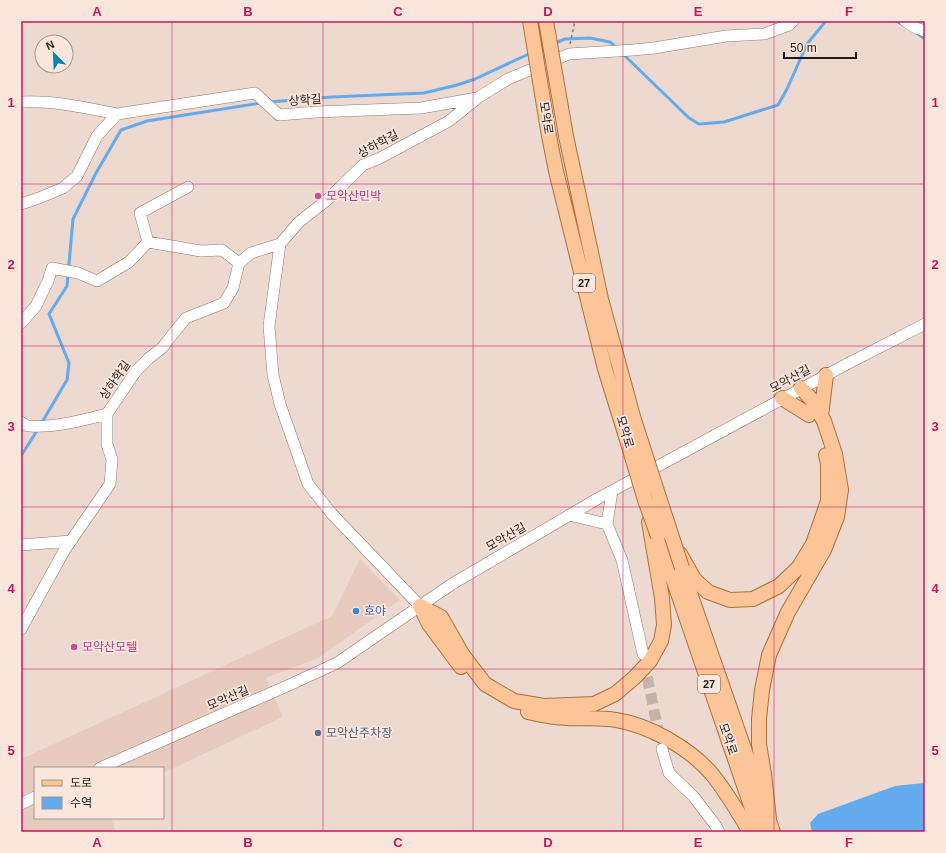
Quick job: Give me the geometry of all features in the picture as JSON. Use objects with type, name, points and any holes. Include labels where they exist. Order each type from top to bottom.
[{"type":"main road","name":"모악로","points":[[530,21],[556,171],[605,368],[667,522],[771,826]]},
{"type":"main road","name":"모악로","points":[[546,21],[566,136],[645,500],[760,832]]},
{"type":"main road","points":[[815,415],[826,375]]},
{"type":"main road","points":[[667,522],[678,550],[694,579],[708,592],[730,600],[753,599],[779,586],[799,567],[813,544],[828,501],[828,464],[812,400],[801,388]]},
{"type":"main road","points":[[771,826],[759,744],[758,719],[769,655],[788,612],[824,550],[837,517],[840,490],[835,454],[815,415],[782,398]]},
{"type":"main road","points":[[420,606],[441,617],[462,654],[486,684],[514,701],[544,706],[594,704],[615,694],[634,678],[650,661],[661,641],[664,625],[662,598],[645,500]]},
{"type":"main road","points":[[420,606],[429,624],[479,689],[510,708],[542,716],[615,719],[636,724],[656,733],[694,757],[711,773],[750,832]]},
{"type":"street","name":"상하학길","points":[[280,244],[299,222],[327,200],[363,165],[380,158],[449,121],[479,98],[508,79],[569,54],[602,53],[654,48],[726,36],[764,34],[789,25],[793,21]]},
{"type":"street","points":[[905,21],[916,28],[925,31]]},
{"type":"street","name":"상학길","points":[[21,102],[36,101],[81,107],[117,114],[255,93],[279,115],[421,108],[479,98]]},
{"type":"street","points":[[21,204],[63,188],[76,176],[97,136],[117,114]]},
{"type":"street","points":[[148,242],[140,213],[188,186]]},
{"type":"street","points":[[148,242],[201,250],[222,250],[239,263],[251,253],[280,244],[269,326],[273,375],[280,404],[308,484],[332,514],[420,606]]},
{"type":"street","points":[[21,323],[36,306],[48,281],[52,268],[78,273],[97,281],[129,262],[148,242]]},
{"type":"street","name":"상하학길","points":[[21,629],[64,551],[110,484],[112,460],[107,444],[107,414],[136,371],[163,347],[186,318],[224,303],[233,288],[239,263]]},
{"type":"street","name":"모악산길","points":[[102,767],[337,663],[452,584],[569,515],[782,398],[925,324]]},
{"type":"street","points":[[24,424],[50,425],[78,421],[107,414]]},
{"type":"street","points":[[612,491],[607,524],[622,560],[643,654]]},
{"type":"street","points":[[569,515],[607,524]]},
{"type":"street","points":[[21,545],[71,541]]},
{"type":"street","points":[[662,749],[669,773],[694,797],[719,832]]},
{"type":"street","points":[[21,804],[34,798]]},
{"type":"path","points":[[569,54],[575,21]]},
{"type":"shaded area","points":[[360,559],[400,600],[318,658],[266,678],[283,717],[164,773],[164,767],[34,767],[34,819],[111,819],[116,832],[21,832],[21,759],[332,616]]},
{"type":"water","points":[[924,783],[925,832],[812,832],[810,823],[818,814],[895,786]]},
{"type":"waterway","points":[[623,54],[689,118],[699,124],[724,122],[778,105],[787,89],[807,44],[827,21]]},
{"type":"waterway","points":[[896,21],[903,25]]},
{"type":"waterway","points":[[915,32],[925,39]]},
{"type":"waterway","points":[[553,44],[565,39],[590,38],[610,42],[617,48]]},
{"type":"waterway","points":[[269,102],[332,97],[424,93],[475,79],[531,53]]},
{"type":"waterway","points":[[41,424],[67,380],[69,363],[49,314],[67,286],[73,219],[96,173],[121,130],[147,121],[261,103]]},
{"type":"waterway","points":[[21,456],[38,429]]},
{"type":"tunnel","points":[[644,661],[660,740]]},
{"type":"place","name":"모악산민박","points":[[318,196]]},
{"type":"place","name":"호야","points":[[356,611]]},
{"type":"place","name":"모악산모텔","points":[[74,647]]},
{"type":"place","name":"모악산주차장","points":[[318,733]]}]
